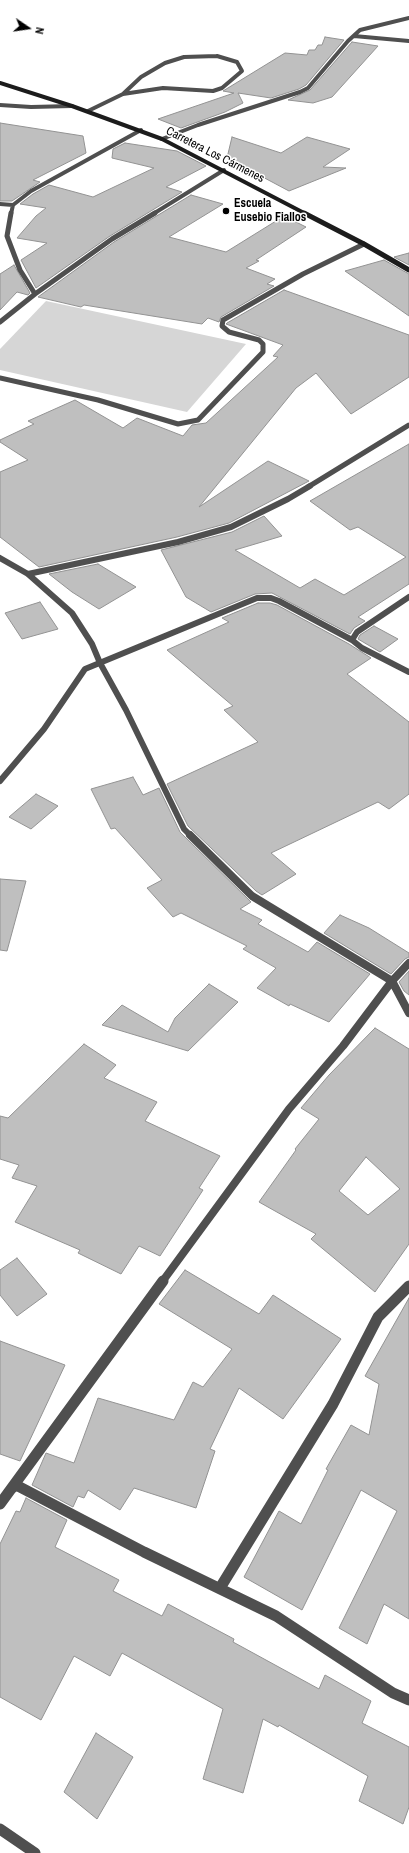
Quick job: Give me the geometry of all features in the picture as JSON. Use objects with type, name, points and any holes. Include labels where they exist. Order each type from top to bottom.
[{"type":"main road","name":"Carretera Los Cármenes","points":[[0,83],[88,111],[162,139],[364,244],[409,270]]},
{"type":"street","points":[[162,139],[198,125],[265,105],[300,92],[308,88],[360,30],[409,18]]},
{"type":"street","points":[[354,36],[409,41]]},
{"type":"street","points":[[88,111],[123,94],[147,74],[165,63],[184,57],[217,56],[237,62],[242,71],[222,88],[213,91],[163,88],[123,94]]},
{"type":"street","points":[[0,105],[31,107],[72,106]]},
{"type":"street","points":[[0,204],[13,205],[32,191],[141,130]]},
{"type":"street","points":[[0,322],[35,294],[112,239],[224,170]]},
{"type":"street","points":[[13,205],[6,236],[20,270],[35,294]]},
{"type":"street","points":[[0,378],[98,400],[139,411],[172,423],[178,424],[198,420],[263,352],[263,344],[259,340],[229,332],[222,326],[223,320],[303,274],[364,244]]},
{"type":"street","points":[[28,574],[178,542],[232,527],[288,499],[409,425]]},
{"type":"street","points":[[0,558],[28,574],[72,613],[92,644],[184,829],[252,896],[392,981],[409,1013]]},
{"type":"street","points":[[352,640],[357,632],[409,597]]},
{"type":"street","points":[[0,781],[44,729],[85,669],[257,598],[271,598],[280,601],[352,640],[362,648],[409,672]]},
{"type":"street","points":[[0,1504],[288,1109],[343,1046],[392,981],[409,963]]},
{"type":"street","points":[[220,1588],[333,1404],[378,1317],[409,1286]]},
{"type":"street","points":[[12,1488],[16,1485],[144,1552],[276,1616],[393,1693],[409,1700]]},
{"type":"street","points":[[0,1829],[35,1853]]},
{"type":"shaded area","points":[[46,301],[246,344],[187,412],[0,370],[0,349]]},
{"type":"building","points":[[325,37],[344,40],[306,85],[299,89],[271,98],[238,93],[243,103],[225,112],[181,128],[158,119],[234,93],[223,91],[285,53],[307,55],[309,50],[315,50],[318,45],[322,45]]},
{"type":"building","points":[[352,42],[378,46],[332,97],[313,103],[288,100],[310,90]]},
{"type":"building","points":[[0,123],[83,136],[86,153],[33,180],[40,182],[12,201],[0,201]]},
{"type":"building","points":[[232,137],[281,153],[307,137],[350,149],[323,167],[346,168],[289,191],[227,158]]},
{"type":"building","points":[[125,143],[177,151],[206,166],[166,187],[182,192],[110,236],[36,288],[21,260],[47,243],[17,238],[36,216],[46,208],[20,204],[33,194],[49,185],[93,197],[154,168],[112,158],[113,149]]},
{"type":"building","points":[[191,195],[223,204],[169,237],[226,252],[284,216],[306,227],[256,260],[259,261],[246,268],[275,279],[267,284],[274,286],[221,317],[219,322],[208,318],[202,324],[84,305],[81,307],[38,297],[114,242]]},
{"type":"building","points":[[409,253],[409,265],[394,257]]},
{"type":"building","points":[[384,260],[409,274],[409,316],[345,271]]},
{"type":"building","points":[[14,265],[30,293],[28,295],[17,292],[0,310],[0,274]]},
{"type":"building","points":[[284,290],[409,335],[409,377],[351,414],[316,373],[296,388],[199,507],[268,461],[309,481],[229,523],[177,537],[39,567],[0,537],[0,472],[28,460],[0,442],[0,440],[34,424],[28,421],[75,400],[123,428],[137,418],[183,436],[192,425],[206,423],[278,357],[273,356],[283,345],[226,324]]},
{"type":"building","points":[[409,444],[409,584],[358,617],[365,621],[354,628],[350,634],[272,593],[255,594],[211,612],[186,597],[161,550],[232,532],[264,516],[282,536],[235,550],[300,588],[315,579],[344,595],[406,557],[358,527],[350,530],[310,501]]},
{"type":"building","points":[[98,564],[136,587],[99,609],[72,592],[49,574]]},
{"type":"building","points":[[40,602],[58,629],[22,639],[5,613]]},
{"type":"building","points":[[258,603],[270,603],[277,605],[349,644],[371,658],[347,674],[409,722],[409,794],[389,809],[378,802],[271,853],[296,874],[262,895],[188,826],[167,784],[258,742],[224,710],[233,706],[167,650],[229,622],[222,618]]},
{"type":"building","points":[[374,626],[398,639],[380,652],[358,639],[360,635]]},
{"type":"building","points":[[133,777],[143,795],[159,788],[180,832],[251,902],[240,909],[262,920],[258,924],[308,952],[317,942],[370,974],[329,1022],[290,1004],[289,1006],[257,988],[276,968],[243,949],[247,946],[181,913],[173,917],[147,888],[162,880],[115,828],[111,829],[91,789]]},
{"type":"building","points":[[36,794],[58,806],[31,829],[9,817]]},
{"type":"building","points":[[0,879],[26,881],[7,951],[0,950]]},
{"type":"building","points":[[340,915],[369,928],[409,953],[409,957],[405,959],[391,974],[324,933]]},
{"type":"building","points":[[409,971],[409,995],[404,991],[399,982]]},
{"type":"building","points":[[209,984],[238,1002],[188,1051],[102,1025],[122,1005],[168,1032],[175,1018]]},
{"type":"building","points":[[375,1028],[409,1049],[409,1244],[375,1292],[311,1239],[316,1234],[259,1202],[296,1150],[295,1149],[319,1119],[301,1108],[329,1075]],"holes":[[[366,1157],[400,1189],[368,1215],[339,1191]]]},
{"type":"building","points":[[84,1044],[116,1065],[104,1078],[157,1102],[145,1121],[220,1156],[199,1188],[203,1190],[160,1256],[139,1246],[121,1274],[78,1253],[80,1250],[15,1222],[37,1186],[12,1178],[19,1165],[0,1159],[0,1116],[8,1118]]},
{"type":"building","points":[[17,1258],[47,1294],[17,1316],[0,1295],[0,1270]]},
{"type":"building","points":[[185,1270],[259,1314],[273,1295],[341,1339],[283,1419],[239,1388],[210,1449],[215,1451],[196,1508],[134,1488],[120,1510],[88,1490],[84,1498],[78,1496],[73,1507],[32,1485],[46,1453],[74,1463],[98,1398],[174,1420],[193,1382],[203,1387],[232,1349],[159,1304]]},
{"type":"building","points":[[409,1298],[409,1619],[384,1604],[367,1644],[339,1628],[397,1511],[361,1490],[302,1610],[244,1577],[279,1511],[301,1524],[328,1470],[326,1469],[351,1425],[369,1435],[379,1384],[365,1376]]},
{"type":"building","points":[[0,1341],[65,1365],[20,1461],[0,1454]]},
{"type":"building","points":[[26,1498],[67,1520],[55,1547],[119,1580],[113,1591],[162,1616],[168,1604],[234,1639],[233,1642],[319,1689],[325,1675],[371,1701],[362,1723],[409,1747],[409,1807],[403,1824],[359,1801],[368,1776],[279,1725],[278,1727],[263,1719],[243,1793],[203,1779],[223,1709],[122,1653],[110,1676],[74,1656],[41,1720],[0,1697],[0,1544],[16,1511],[20,1512]]},
{"type":"building","points":[[96,1733],[133,1757],[97,1819],[64,1792]]},
{"type":"place","name":"Escuela Eusebio Fiallos","points":[[226,211]]}]
